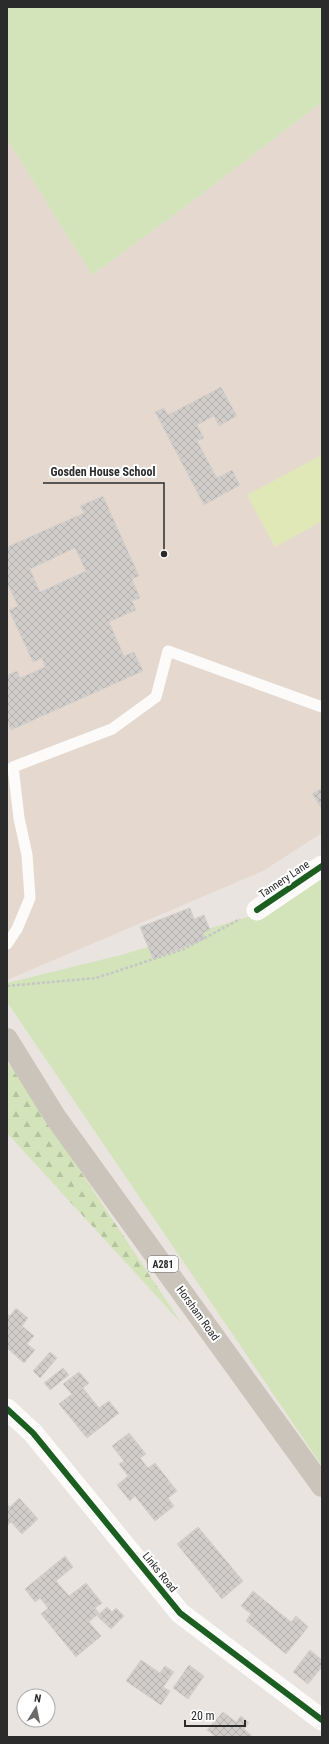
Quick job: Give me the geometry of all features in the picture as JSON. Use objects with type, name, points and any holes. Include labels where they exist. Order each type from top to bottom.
[{"type":"main road","name":"Horsham Road","points":[[7,1039],[56,1118],[322,1486]]},
{"type":"street","name":"Tannery Lane","points":[[257,910],[322,866]]},
{"type":"street","name":"Links Road","points":[[7,1410],[33,1433],[180,1613],[322,1720]]},
{"type":"lane","points":[[7,944],[17,929],[30,898],[27,855],[19,818],[13,767],[112,728],[156,697],[168,651],[322,708]]},
{"type":"path","points":[[7,986],[96,978],[184,950],[257,910]]},
{"type":"shaded area","points":[[322,102],[322,833],[263,871],[7,980],[7,139],[92,275],[182,209]]},
{"type":"green space","points":[[7,7],[322,7],[322,102],[182,209],[92,275],[7,139]]},
{"type":"green space","points":[[322,455],[322,521],[275,547],[247,495]]},
{"type":"green space","points":[[322,871],[322,1466],[7,1002],[7,983],[121,955],[278,908]]},
{"type":"green space","points":[[7,1061],[182,1324],[7,1133]]},
{"type":"building","points":[[221,387],[237,416],[219,426],[214,416],[197,425],[204,438],[197,441],[217,478],[232,470],[240,485],[204,505],[155,412],[164,408],[168,415]]},
{"type":"building","points":[[103,496],[139,576],[132,579],[140,598],[132,601],[136,610],[109,622],[124,656],[134,652],[143,671],[11,730],[7,722],[7,675],[17,671],[20,678],[45,667],[42,658],[33,662],[9,610],[18,606],[7,583],[7,547],[84,513],[80,506]],"holes":[[[75,548],[86,571],[40,592],[30,569]]]},
{"type":"building","points":[[322,788],[322,809],[312,794]]},
{"type":"building","points":[[190,908],[194,919],[204,915],[210,930],[203,933],[205,939],[153,959],[140,927]]},
{"type":"building","points":[[16,1308],[28,1318],[22,1326],[34,1336],[27,1344],[35,1350],[24,1363],[7,1348],[7,1314],[10,1316]]},
{"type":"building","points":[[50,1352],[57,1358],[40,1378],[33,1371]]},
{"type":"building","points":[[63,1368],[69,1375],[50,1390],[44,1383]]},
{"type":"building","points":[[79,1372],[89,1383],[83,1388],[99,1408],[109,1401],[119,1413],[87,1438],[59,1404],[72,1394],[63,1384]]},
{"type":"building","points":[[129,1433],[146,1454],[140,1458],[148,1468],[155,1463],[177,1491],[168,1498],[174,1506],[155,1521],[135,1496],[130,1501],[117,1485],[128,1476],[119,1464],[124,1461],[112,1446]]},
{"type":"building","points":[[19,1498],[38,1519],[22,1534],[11,1522],[7,1526],[7,1504],[10,1507]]},
{"type":"building","points":[[198,1527],[243,1581],[222,1599],[177,1544]]},
{"type":"building","points":[[65,1556],[73,1567],[56,1581],[69,1596],[86,1583],[102,1603],[95,1608],[99,1613],[89,1622],[101,1636],[76,1657],[41,1614],[48,1608],[40,1598],[35,1602],[25,1589]]},
{"type":"building","points":[[253,1591],[291,1622],[296,1616],[308,1627],[286,1654],[246,1621],[251,1614],[241,1606]]},
{"type":"building","points":[[107,1607],[112,1612],[116,1608],[124,1616],[111,1629],[97,1616]]},
{"type":"building","points":[[310,1650],[322,1660],[322,1667],[308,1684],[293,1672]]},
{"type":"building","points":[[141,1660],[160,1673],[165,1666],[174,1672],[163,1687],[170,1691],[161,1705],[126,1681]]},
{"type":"building","points":[[189,1665],[204,1676],[188,1699],[173,1688]]},
{"type":"building","points":[[223,1712],[236,1722],[241,1716],[249,1723],[244,1729],[253,1737],[216,1737],[207,1730]]},
{"type":"cycle path","points":[[257,910],[322,866]]},
{"type":"cycle path","points":[[7,1409],[33,1433],[180,1613],[322,1720]]},
{"type":"place","name":"Gosden House School","points":[[164,554]]}]
